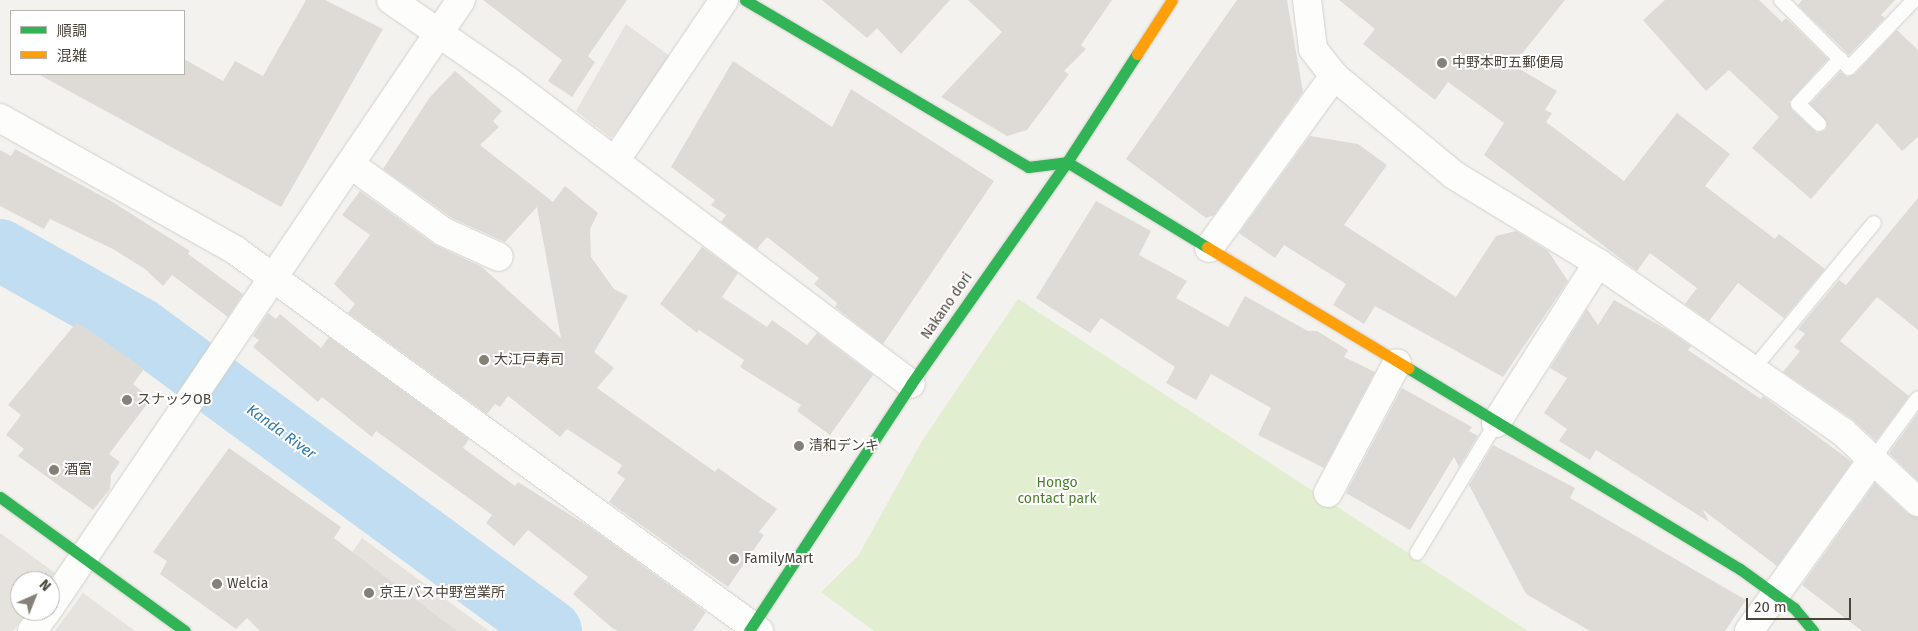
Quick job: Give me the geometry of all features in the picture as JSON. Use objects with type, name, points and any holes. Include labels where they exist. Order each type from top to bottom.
[{"type":"street","points":[[391,0],[439,31],[911,384]]},
{"type":"street","points":[[60,593],[85,559],[228,348],[461,0]]},
{"type":"street","points":[[614,161],[724,0]]},
{"type":"street","points":[[745,0],[1028,167],[1067,162],[1740,569],[1794,608],[1813,631]]},
{"type":"street","name":"Nakano dori","points":[[754,629],[911,384],[1067,162],[1172,0]]},
{"type":"street","points":[[1307,0],[1313,49],[1334,76],[1454,175],[1598,263],[1754,368],[1874,458],[1918,502]]},
{"type":"street","points":[[1208,248],[1334,76]]},
{"type":"street","points":[[0,118],[235,250],[754,629]]},
{"type":"street","points":[[350,164],[444,232],[498,257]]},
{"type":"street","points":[[1496,423],[1598,263]]},
{"type":"street","points":[[1328,493],[1397,363]]},
{"type":"street","points":[[1749,631],[1874,458]]},
{"type":"street","points":[[0,497],[185,631]]},
{"type":"lane","points":[[1781,0],[1849,68],[1914,6]]},
{"type":"lane","points":[[1819,124],[1798,104],[1840,59]]},
{"type":"lane","points":[[1754,368],[1874,223]]},
{"type":"lane","points":[[1874,458],[1918,398]]},
{"type":"lane","points":[[1418,553],[1496,423]]},
{"type":"shaded area","points":[[626,24],[674,59],[611,138],[576,111]]},
{"type":"shaded area","points":[[0,533],[52,571],[10,571],[10,621],[20,621],[13,631],[0,631]]},
{"type":"shaded area","name":"京王バス中野営業所","points":[[362,538],[489,631],[297,631]]},
{"type":"shaded area","points":[[83,593],[135,631],[55,631]]},
{"type":"green space","name":"Hongo contact park","points":[[1018,299],[1528,631],[874,631],[821,592],[858,556],[922,441]]},
{"type":"building","points":[[306,0],[325,0],[383,29],[281,207],[40,75],[185,75],[185,60],[223,81],[235,61],[263,76]]},
{"type":"building","points":[[483,0],[627,0],[588,56],[595,62],[572,97],[548,81],[562,60]]},
{"type":"building","points":[[822,0],[950,0],[901,54],[877,28],[867,38]]},
{"type":"building","points":[[968,0],[1112,0],[1081,45],[1086,49],[1064,71],[1069,74],[1027,130],[1007,136],[941,97],[1002,32]]},
{"type":"building","points":[[1237,0],[1287,0],[1303,92],[1214,215],[1206,218],[1126,159]]},
{"type":"building","points":[[1339,0],[1565,0],[1513,65],[1557,91],[1545,110],[1552,113],[1546,122],[1624,181],[1677,113],[1730,154],[1705,186],[1775,239],[1779,234],[1825,269],[1784,318],[1738,283],[1709,321],[1685,304],[1697,288],[1650,253],[1637,271],[1484,155],[1504,123],[1448,82],[1435,100],[1363,44],[1375,29]]},
{"type":"building","points":[[1665,0],[1759,0],[1782,22],[1786,18],[1828,59],[1789,102],[1792,110],[1817,133],[1826,130],[1827,122],[1810,104],[1840,72],[1847,77],[1855,74],[1897,30],[1918,50],[1918,137],[1902,151],[1877,123],[1811,199],[1752,148],[1779,117],[1729,70],[1706,91],[1643,20]]},
{"type":"building","points":[[1802,0],[1895,0],[1881,15],[1885,18],[1849,55],[1798,5]]},
{"type":"building","points":[[733,61],[832,127],[851,89],[994,181],[883,344],[835,307],[837,303],[814,284],[819,278],[767,237],[757,249],[721,222],[726,215],[711,205],[715,200],[671,167]]},
{"type":"building","points":[[455,71],[502,111],[493,121],[499,127],[480,145],[553,202],[565,186],[598,213],[590,229],[591,257],[614,289],[628,296],[594,352],[614,368],[597,388],[715,472],[718,468],[777,509],[759,532],[764,535],[728,587],[609,502],[625,479],[617,473],[622,465],[567,429],[560,437],[508,396],[500,407],[495,404],[487,414],[348,313],[355,304],[334,284],[370,235],[342,215],[360,191],[435,245],[482,267],[561,338],[537,207],[505,242],[452,218],[383,169],[430,97]]},
{"type":"building","points":[[1310,136],[1358,144],[1387,165],[1344,225],[1456,297],[1496,236],[1516,231],[1548,251],[1568,281],[1503,377],[1375,306],[1364,324],[1333,305],[1346,284],[1284,245],[1275,258],[1239,233]]},
{"type":"building","points":[[15,149],[111,201],[190,251],[188,254],[243,294],[228,317],[172,275],[163,286],[145,269],[113,249],[50,219],[44,229],[0,206],[0,150],[11,156]]},
{"type":"building","points":[[1918,198],[1918,330],[1877,297],[1840,341],[1909,396],[1876,441],[1852,419],[1783,372],[1800,351],[1794,347],[1805,334],[1798,329],[1839,280],[1846,285]]},
{"type":"building","points":[[1096,201],[1151,231],[1139,255],[1187,281],[1176,298],[1228,327],[1245,296],[1308,331],[1317,331],[1348,350],[1344,357],[1375,372],[1324,468],[1258,435],[1271,408],[1211,374],[1196,400],[1166,383],[1175,367],[1101,318],[1090,333],[1036,298]]},
{"type":"building","points":[[702,247],[738,273],[722,297],[767,327],[772,320],[807,345],[817,333],[873,375],[830,435],[797,411],[801,405],[740,367],[744,360],[699,330],[697,333],[660,304]]},
{"type":"building","points":[[1614,300],[1666,329],[1691,346],[1688,350],[1761,399],[1763,396],[1852,462],[1777,566],[1703,510],[1709,522],[1596,450],[1590,460],[1559,441],[1567,429],[1544,413],[1567,378],[1550,368],[1587,309],[1598,325]]},
{"type":"building","points":[[268,313],[276,319],[280,314],[321,348],[329,337],[469,439],[463,448],[515,486],[518,482],[591,528],[706,612],[693,631],[617,631],[611,627],[573,594],[588,577],[528,530],[514,546],[486,523],[492,515],[376,431],[372,437],[322,397],[318,402],[253,347],[259,340],[253,336]]},
{"type":"building","points":[[77,322],[144,369],[133,384],[151,399],[109,454],[120,462],[111,475],[110,489],[93,510],[18,456],[24,449],[6,435],[21,415],[8,405]]},
{"type":"building","points":[[1402,388],[1472,427],[1469,431],[1478,436],[1459,467],[1454,457],[1410,530],[1346,493]]},
{"type":"building","points":[[1918,413],[1918,481],[1889,453]]},
{"type":"building","points":[[1493,445],[1575,488],[1570,498],[1746,600],[1725,631],[1590,631],[1526,594],[1469,485]]},
{"type":"building","points":[[229,448],[341,527],[334,538],[457,631],[260,631],[247,618],[236,629],[160,574],[167,561],[153,552]]},
{"type":"building","points":[[1875,483],[1907,513],[1918,517],[1918,631],[1862,631],[1802,585]]},
{"type":"waterway","name":"Kanda River","points":[[0,250],[140,329],[551,631]]},
{"type":"traffic: fast","points":[[745,0],[1028,167],[1067,162],[1207,247]]},
{"type":"traffic: fast","points":[[749,631],[911,384],[1067,162],[1137,54]]},
{"type":"traffic: fast","points":[[1408,368],[1740,569],[1794,608],[1813,631]]},
{"type":"traffic: fast","points":[[0,497],[185,631]]},
{"type":"traffic: slow","points":[[1137,54],[1172,0]]},
{"type":"traffic: slow","points":[[1207,247],[1408,368]]},
{"type":"place","name":"中野本町五郵便局","points":[[1442,63]]},
{"type":"place","name":"大江戸寿司","points":[[484,360]]},
{"type":"place","name":"スナックOB","points":[[127,400]]},
{"type":"place","name":"清和デンキ","points":[[799,446]]},
{"type":"place","name":"酒富","points":[[54,470]]},
{"type":"place","name":"FamilyMart","points":[[734,559]]},
{"type":"place","name":"Welcia","points":[[217,584]]},
{"type":"place","name":"京王バス中野営業所","points":[[369,593]]}]
